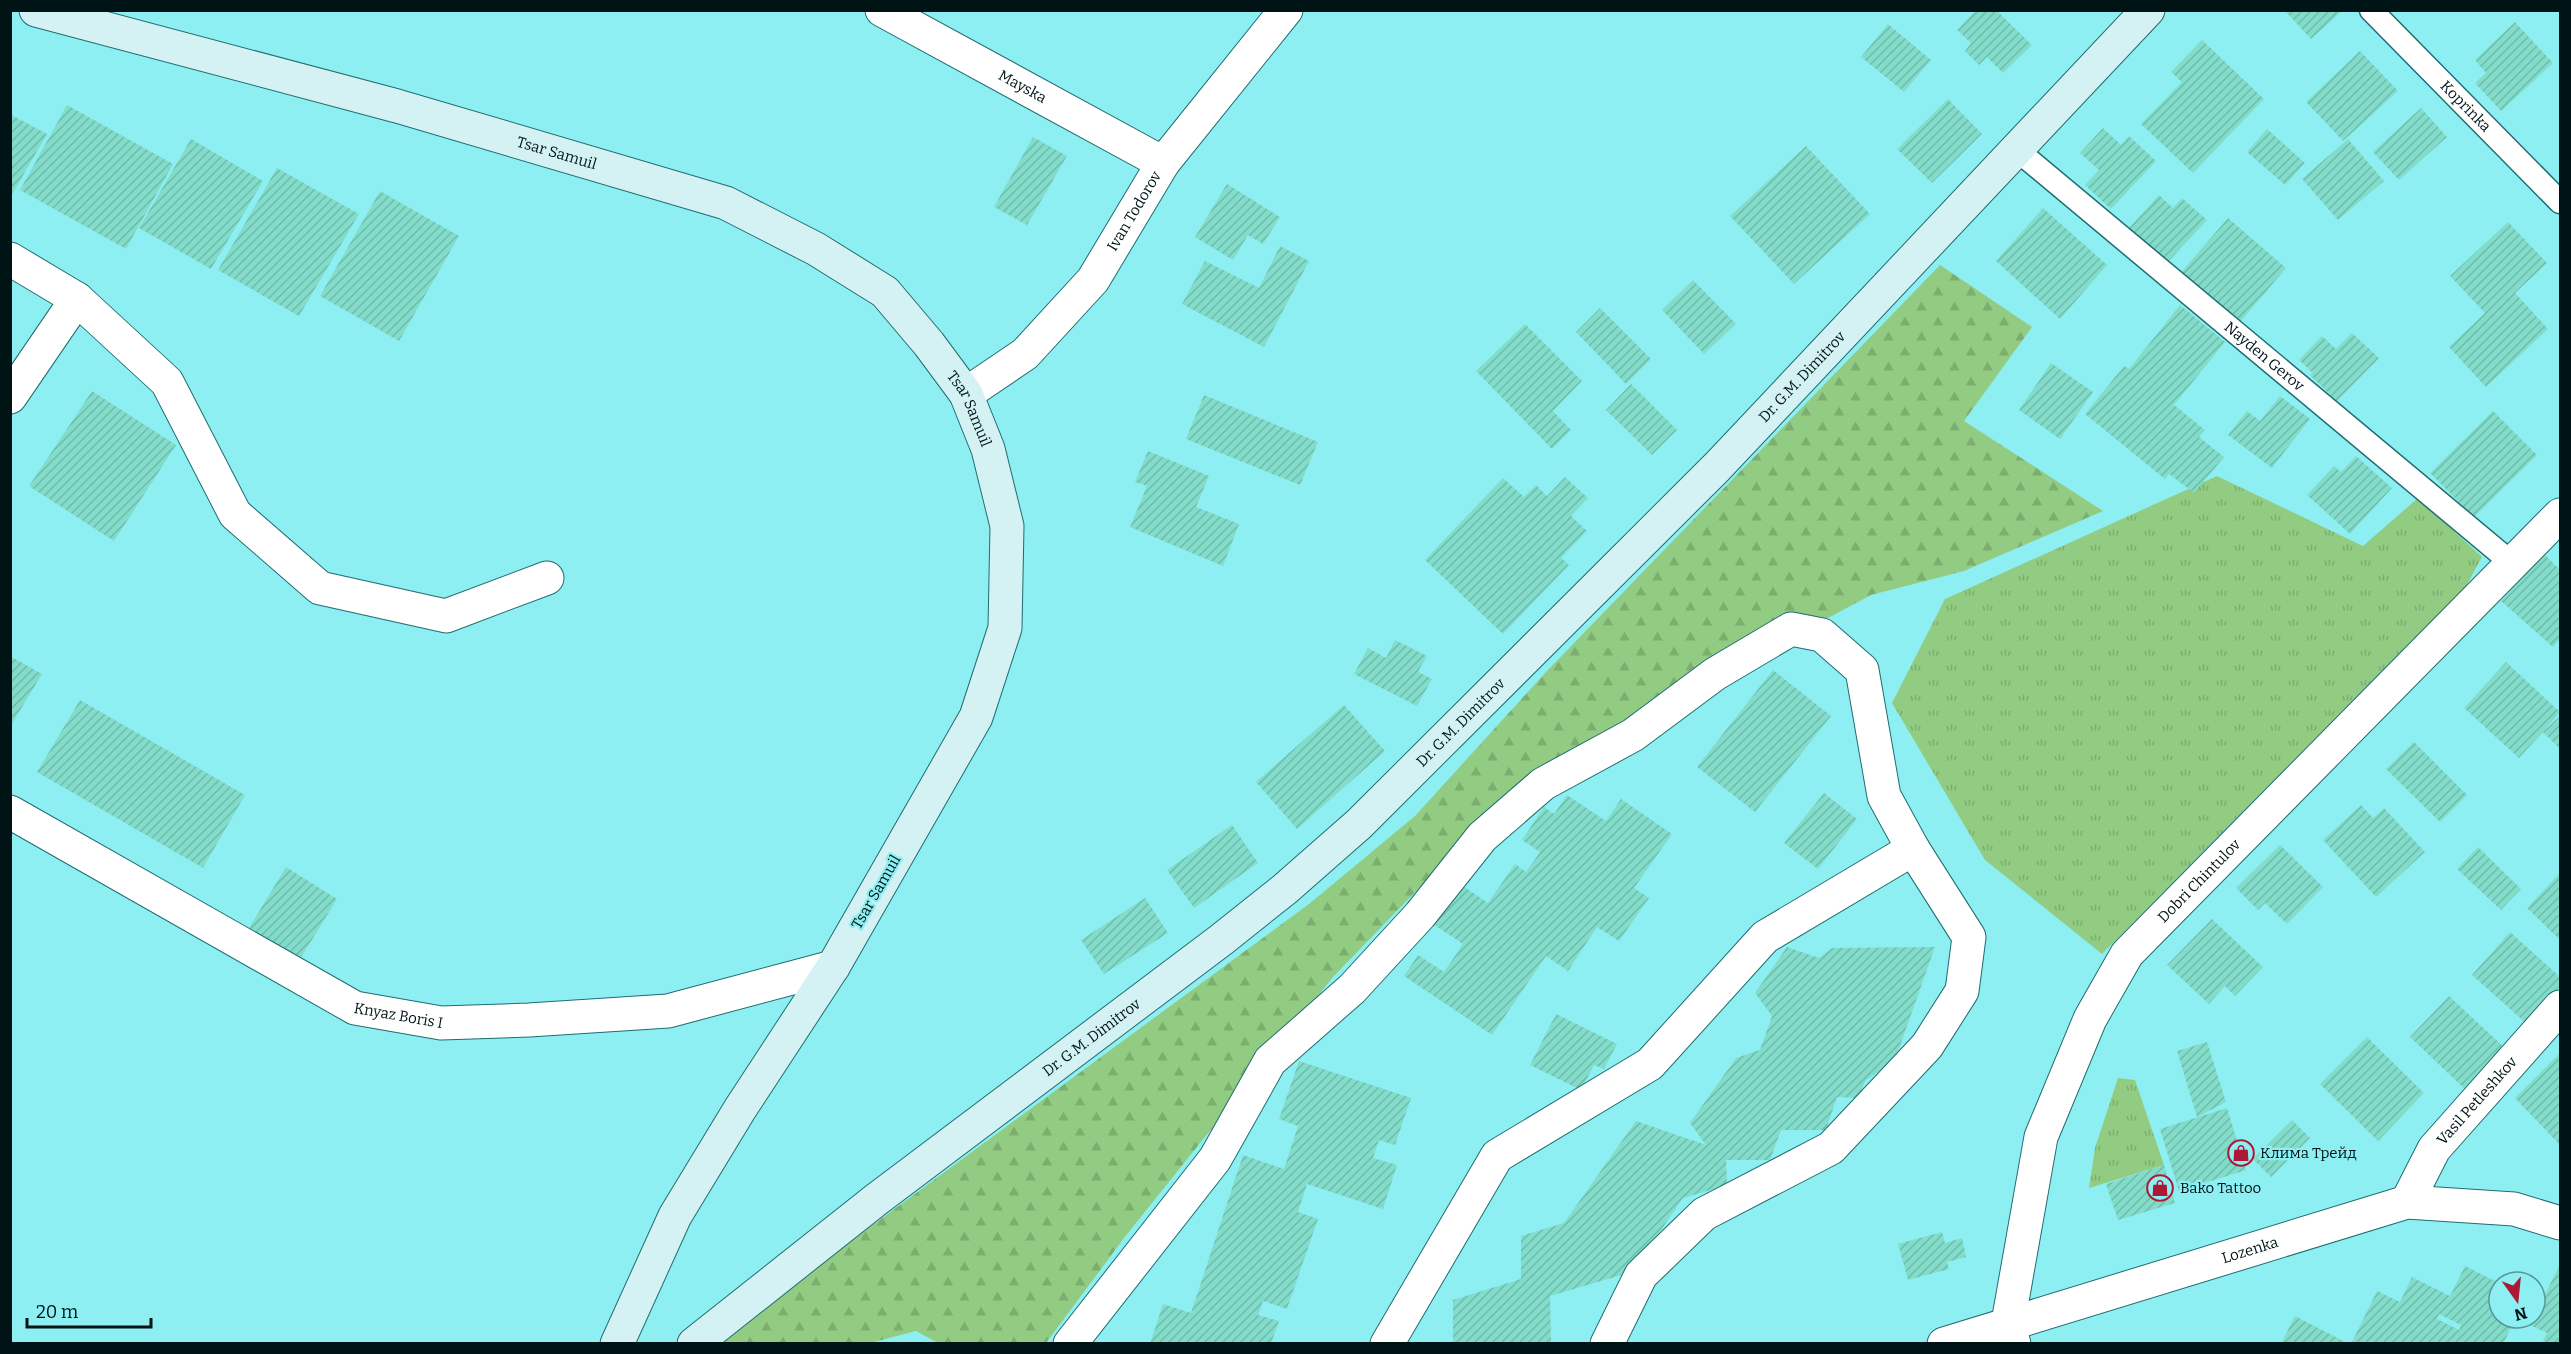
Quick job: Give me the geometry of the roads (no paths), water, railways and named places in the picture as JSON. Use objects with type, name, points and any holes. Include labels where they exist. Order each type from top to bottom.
[{"type":"street","name":"Tsar Samuil","points":[[36,10],[397,106],[726,203],[816,249],[885,292],[930,344],[966,394],[988,449],[1007,526],[1005,628],[976,717],[833,967],[740,1109],[675,1216],[617,1344]]},
{"type":"street","name":"Mayska","points":[[882,10],[1163,163]]},
{"type":"street","name":"Ivan Todorov","points":[[966,394],[1025,354],[1093,280],[1163,163],[1286,10]]},
{"type":"street","name":"Dr. G.M. Dimitrov","points":[[694,1344],[878,1199],[1221,940],[1285,889],[1359,824],[1717,467],[2148,10]]},
{"type":"street","points":[[10,259],[77,299],[167,382],[235,514],[320,588],[446,616],[547,578]]},
{"type":"street","points":[[10,397],[77,299]]},
{"type":"street","name":"Dobri Chintulov","points":[[2011,1333],[2041,1137],[2090,1019],[2127,954],[2513,564],[2557,527]]},
{"type":"street","points":[[1070,1344],[1215,1159],[1270,1061],[1352,989],[1420,915],[1482,837],[1543,784],[1633,735],[1715,674],[1791,629],[1822,635],[1862,670],[1884,796],[1913,849],[1969,937],[1962,991],[1927,1046],[1831,1148],[1704,1214],[1641,1275],[1607,1344]]},
{"type":"street","name":"Knyaz Boris I","points":[[10,812],[355,1008],[441,1023],[668,1011],[833,967]]},
{"type":"street","points":[[1387,1344],[1497,1156],[1650,1064],[1765,937],[1913,849]]},
{"type":"street","name":"Vasil Petleshkov","points":[[2407,1202],[2434,1149],[2560,1007]]},
{"type":"street","name":"Lozenka","points":[[1944,1344],[2011,1333],[2407,1202],[2514,1209],[2560,1223]]},
{"type":"lane","name":"Koprinka","points":[[2371,10],[2560,202]]},
{"type":"lane","name":"Nayden Gerov","points":[[2017,150],[2513,564]]},
{"type":"place","name":"Клима Трейд","points":[[2241,1153]]},
{"type":"place","name":"Bako Tattoo","points":[[2160,1188]]}]
